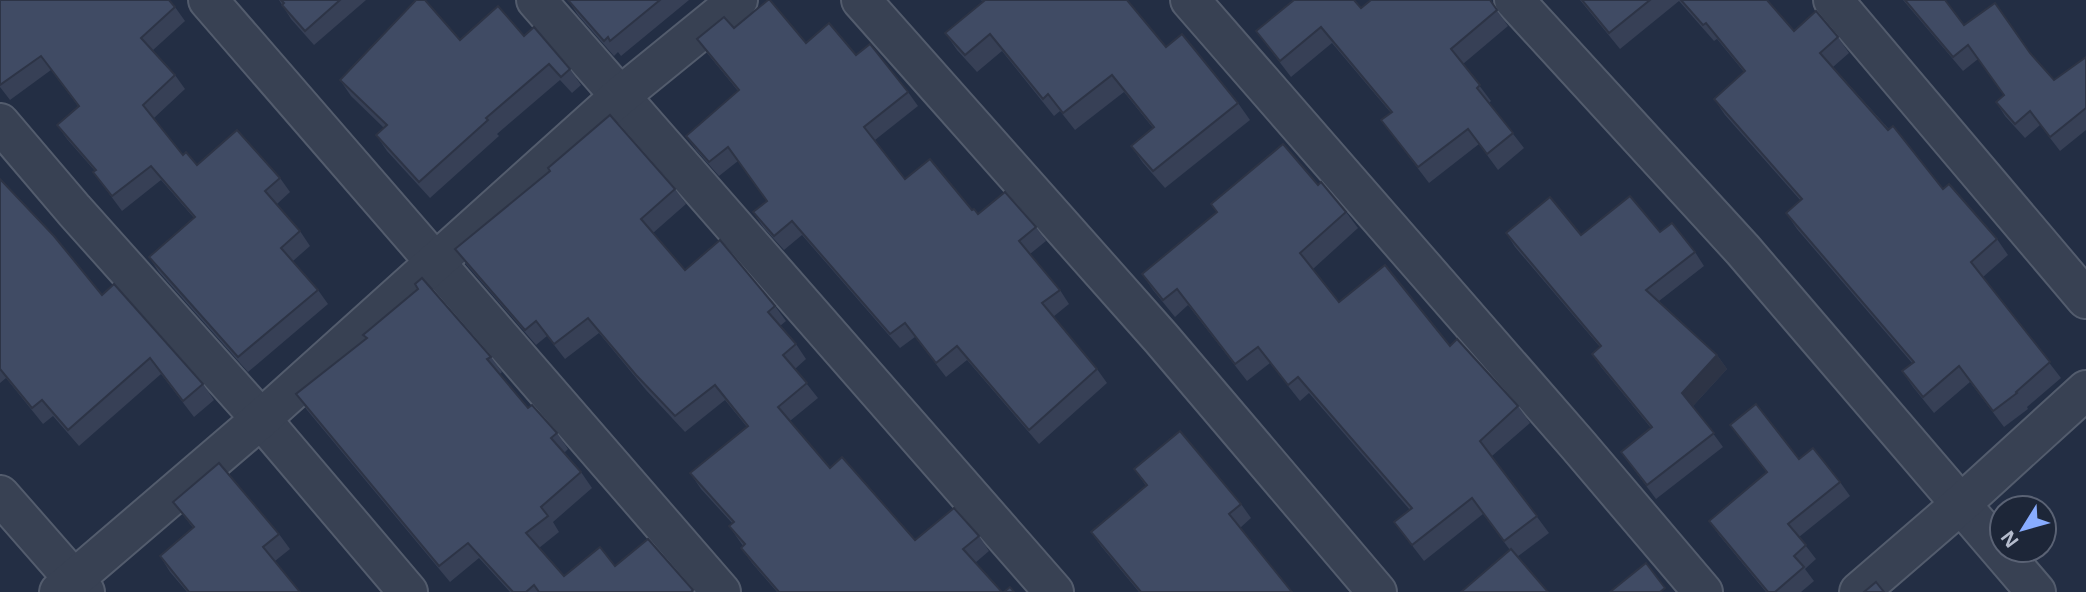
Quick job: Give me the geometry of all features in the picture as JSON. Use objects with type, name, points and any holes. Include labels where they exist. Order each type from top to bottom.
[{"type":"street","points":[[208,0],[721,592]]},
{"type":"street","points":[[536,0],[1054,592]]},
{"type":"street","points":[[0,495],[73,588],[620,96],[738,0]]},
{"type":"street","points":[[861,0],[1161,338],[1377,592]]},
{"type":"street","points":[[1190,0],[1703,592]]},
{"type":"street","points":[[1514,0],[1744,250],[2036,592]]},
{"type":"street","points":[[1833,0],[2086,299]]},
{"type":"street","points":[[0,123],[261,419],[408,592]]},
{"type":"street","points":[[1858,592],[1962,503],[2086,390]]},
{"type":"building","points":[[0,0],[169,0],[175,7],[141,38],[175,75],[143,105],[183,155],[186,152],[197,165],[237,130],[280,178],[265,191],[300,231],[281,248],[318,290],[238,357],[149,257],[195,217],[151,166],[112,196],[93,172],[96,170],[57,125],[79,106],[41,56],[0,85]]},
{"type":"building","points":[[281,0],[340,0],[305,31],[282,5],[284,3]]},
{"type":"building","points":[[416,0],[425,0],[460,40],[498,6],[524,36],[534,27],[570,69],[561,77],[549,64],[486,118],[488,120],[419,182],[376,135],[387,125],[340,80]]},
{"type":"building","points":[[568,0],[660,0],[610,41],[608,37],[604,41]]},
{"type":"building","points":[[768,0],[806,43],[829,23],[856,55],[870,44],[908,92],[864,127],[905,179],[930,159],[978,214],[1005,192],[1036,227],[1019,241],[1060,290],[1042,303],[1097,369],[1029,430],[957,346],[936,363],[905,323],[890,334],[792,221],[774,236],[753,212],[767,201],[728,147],[709,162],[686,136],[739,90],[697,39],[724,17],[734,28]]},
{"type":"building","points":[[983,0],[1127,0],[1166,47],[1182,34],[1238,103],[1153,171],[1131,146],[1154,127],[1112,75],[1063,113],[1048,94],[1043,99],[990,34],[965,55],[945,33]]},
{"type":"building","points":[[1294,0],[1354,0],[1361,8],[1371,0],[1490,0],[1497,10],[1451,49],[1480,85],[1477,88],[1513,133],[1487,154],[1468,129],[1418,167],[1381,120],[1392,112],[1321,27],[1280,61],[1256,31]]},
{"type":"building","points":[[1582,0],[1650,0],[1609,33]]},
{"type":"building","points":[[1681,0],[1767,0],[1794,31],[1816,11],[1838,37],[1820,53],[1888,130],[1893,126],[1943,189],[1949,184],[1997,239],[1971,262],[2050,362],[2017,393],[1993,411],[1959,366],[1923,397],[1902,371],[1914,362],[1786,213],[1802,199],[1714,99],[1745,71],[1706,23],[1703,25]]},
{"type":"building","points":[[1905,0],[1945,0],[1964,25],[1995,3],[2030,53],[2054,80],[2086,57],[2086,108],[2050,137],[2030,111],[2015,124],[1996,102],[2004,95],[1968,45],[1953,57]]},
{"type":"building","points":[[610,115],[675,189],[641,219],[685,270],[720,240],[775,306],[768,312],[796,344],[783,355],[807,383],[778,407],[830,468],[842,457],[915,540],[954,508],[979,536],[963,549],[1002,592],[779,592],[741,548],[745,544],[729,526],[734,522],[690,473],[748,426],[715,385],[675,416],[588,318],[554,344],[536,321],[525,330],[455,249],[550,171],[548,168]]},
{"type":"building","points":[[1283,144],[1318,185],[1321,182],[1346,212],[1300,253],[1339,302],[1385,265],[1450,346],[1457,339],[1518,406],[1480,441],[1537,516],[1504,541],[1472,498],[1412,545],[1394,522],[1412,508],[1298,377],[1288,385],[1258,347],[1235,364],[1177,289],[1163,300],[1142,274],[1217,212],[1211,204]]},
{"type":"building","points":[[0,179],[54,236],[102,295],[114,284],[203,384],[183,401],[150,358],[68,430],[42,400],[32,408],[0,369]]},
{"type":"building","points":[[1630,196],[1660,232],[1672,223],[1695,252],[1646,290],[1717,355],[1682,393],[1714,433],[1647,485],[1621,452],[1652,427],[1592,354],[1601,346],[1506,233],[1550,197],[1581,235]]},
{"type":"building","points":[[422,278],[491,357],[487,359],[528,408],[532,405],[557,433],[551,438],[581,472],[541,507],[548,516],[526,533],[564,576],[600,547],[615,566],[648,539],[693,590],[691,592],[539,592],[534,585],[526,592],[513,592],[468,543],[439,566],[296,394],[367,338],[363,335],[418,289],[415,284]]},
{"type":"building","points":[[1756,404],[1799,459],[1813,448],[1840,482],[1788,524],[1806,545],[1794,556],[1804,567],[1775,592],[1768,592],[1709,521],[1767,472],[1730,425]]},
{"type":"building","points":[[1180,431],[1241,504],[1229,514],[1292,592],[1141,592],[1091,532],[1147,485],[1134,469]]},
{"type":"building","points":[[219,463],[279,534],[263,547],[300,592],[189,592],[160,556],[194,527],[173,502]]},
{"type":"building","points":[[1511,549],[1548,592],[1461,592]]},
{"type":"building","points":[[1646,563],[1665,588],[1660,592],[1610,592]]},
{"type":"building","points":[[1876,582],[1884,592],[1864,592]]}]
